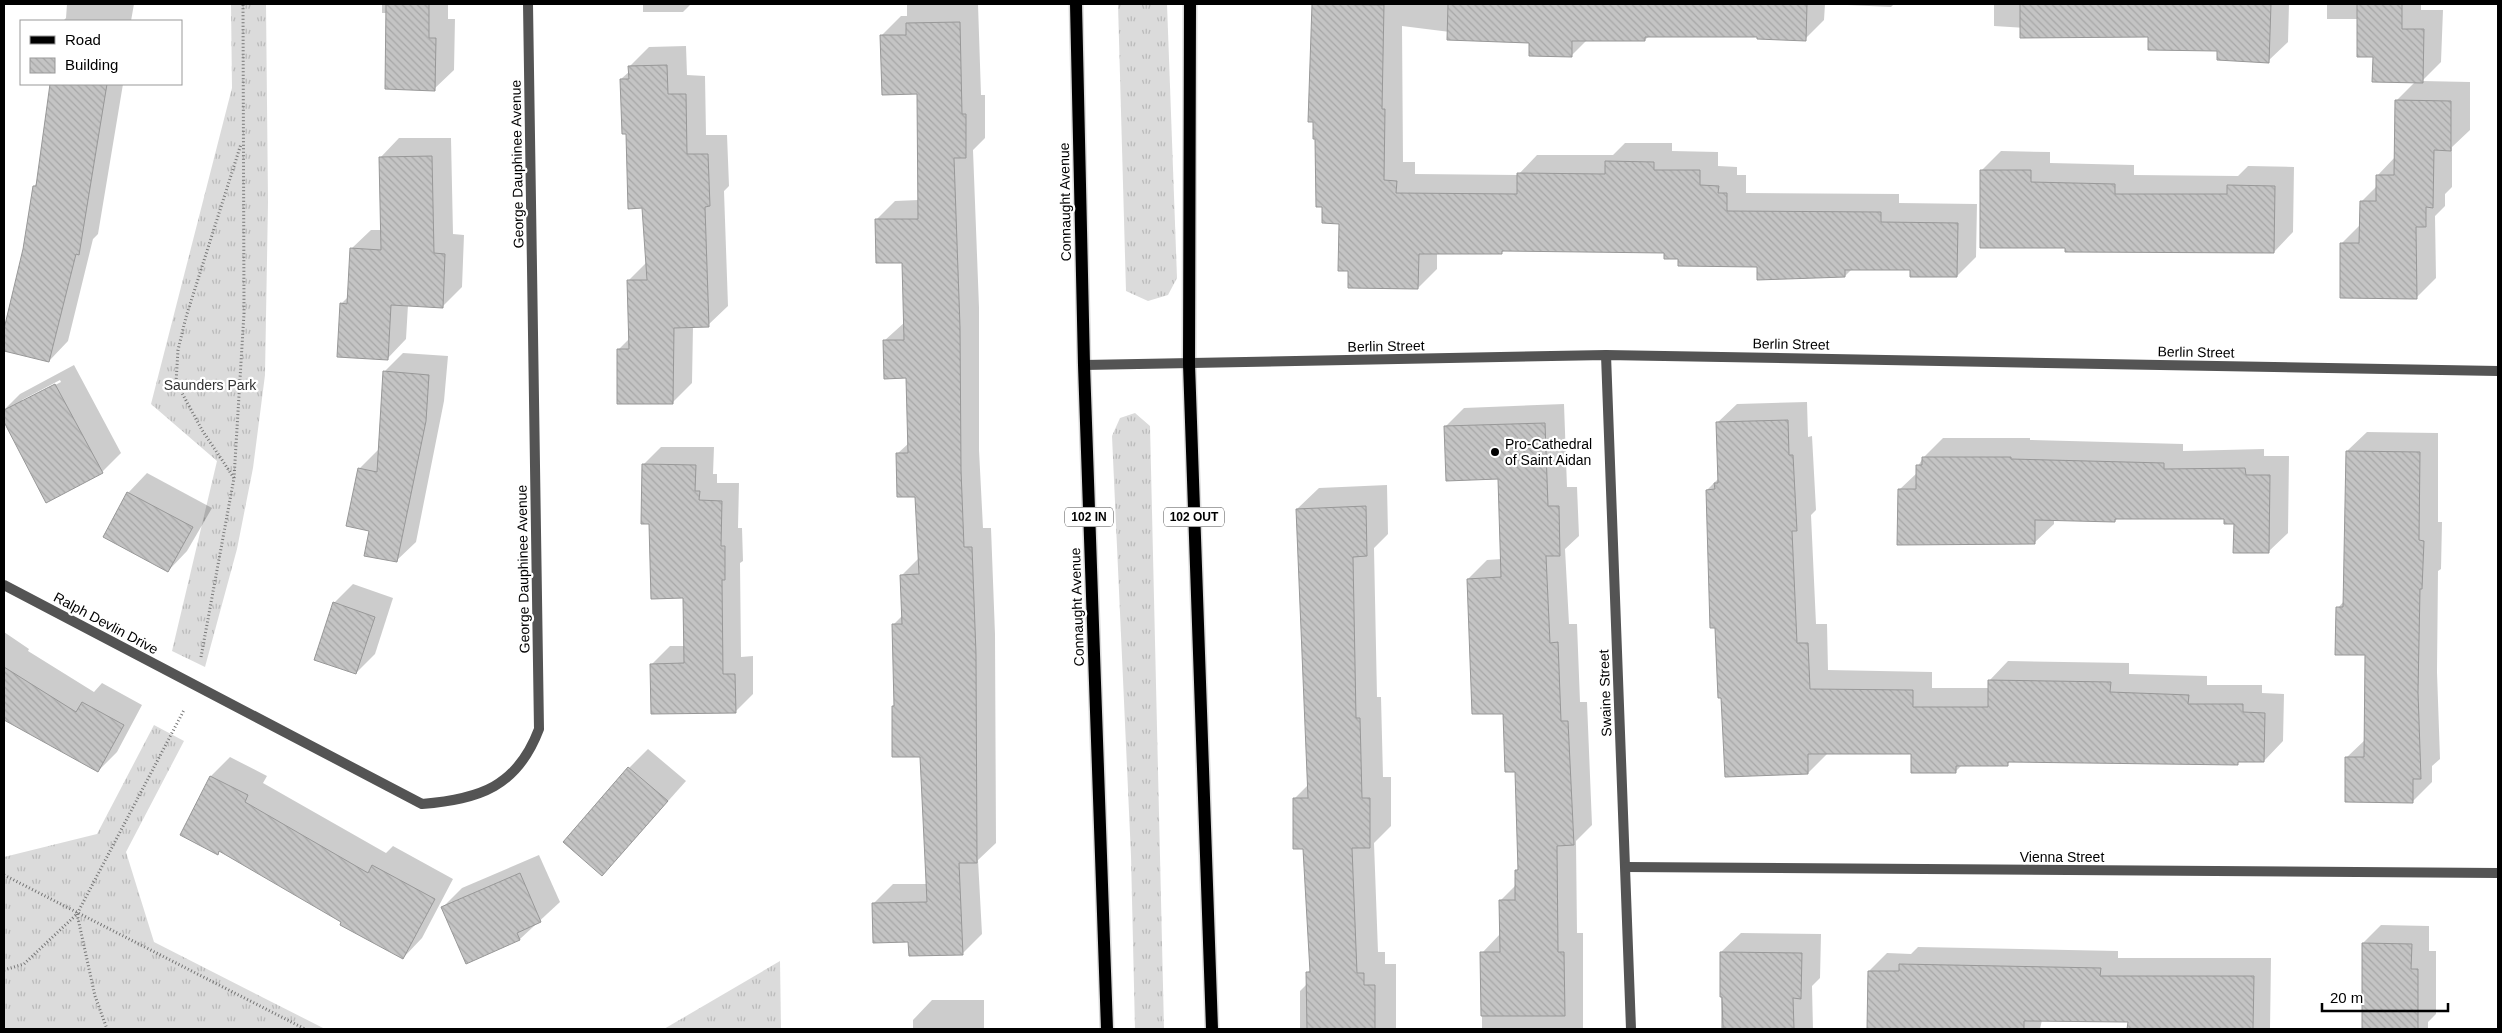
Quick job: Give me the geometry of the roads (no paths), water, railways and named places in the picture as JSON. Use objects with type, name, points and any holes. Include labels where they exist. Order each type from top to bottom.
[{"type":"main road","name":"Connaught Avenue","points":[[1076,4],[1084,365],[1107,1029]]},
{"type":"main road","name":"102 OUT","points":[[1190,4],[1189,364],[1212,1029]]},
{"type":"street","name":"George Dauphinee Avenue","points":[[196,686],[422,804],[457,801],[488,789],[514,773],[531,752],[539,729],[528,4]]},
{"type":"street","name":"Berlin Street","points":[[1084,365],[1606,355],[2498,371]]},
{"type":"street","name":"Swaine Street","points":[[1606,355],[1631,1029]]},
{"type":"street","name":"Ralph Devlin Drive","points":[[4,585],[196,686]]},
{"type":"street","name":"Vienna Street","points":[[1626,868],[2498,874]]},
{"type":"place","name":"Pro-Cathedral of Saint Aidan","points":[[1495,452]]},
{"type":"park label","name":"Saunders Park","points":[[210,385]]}]
